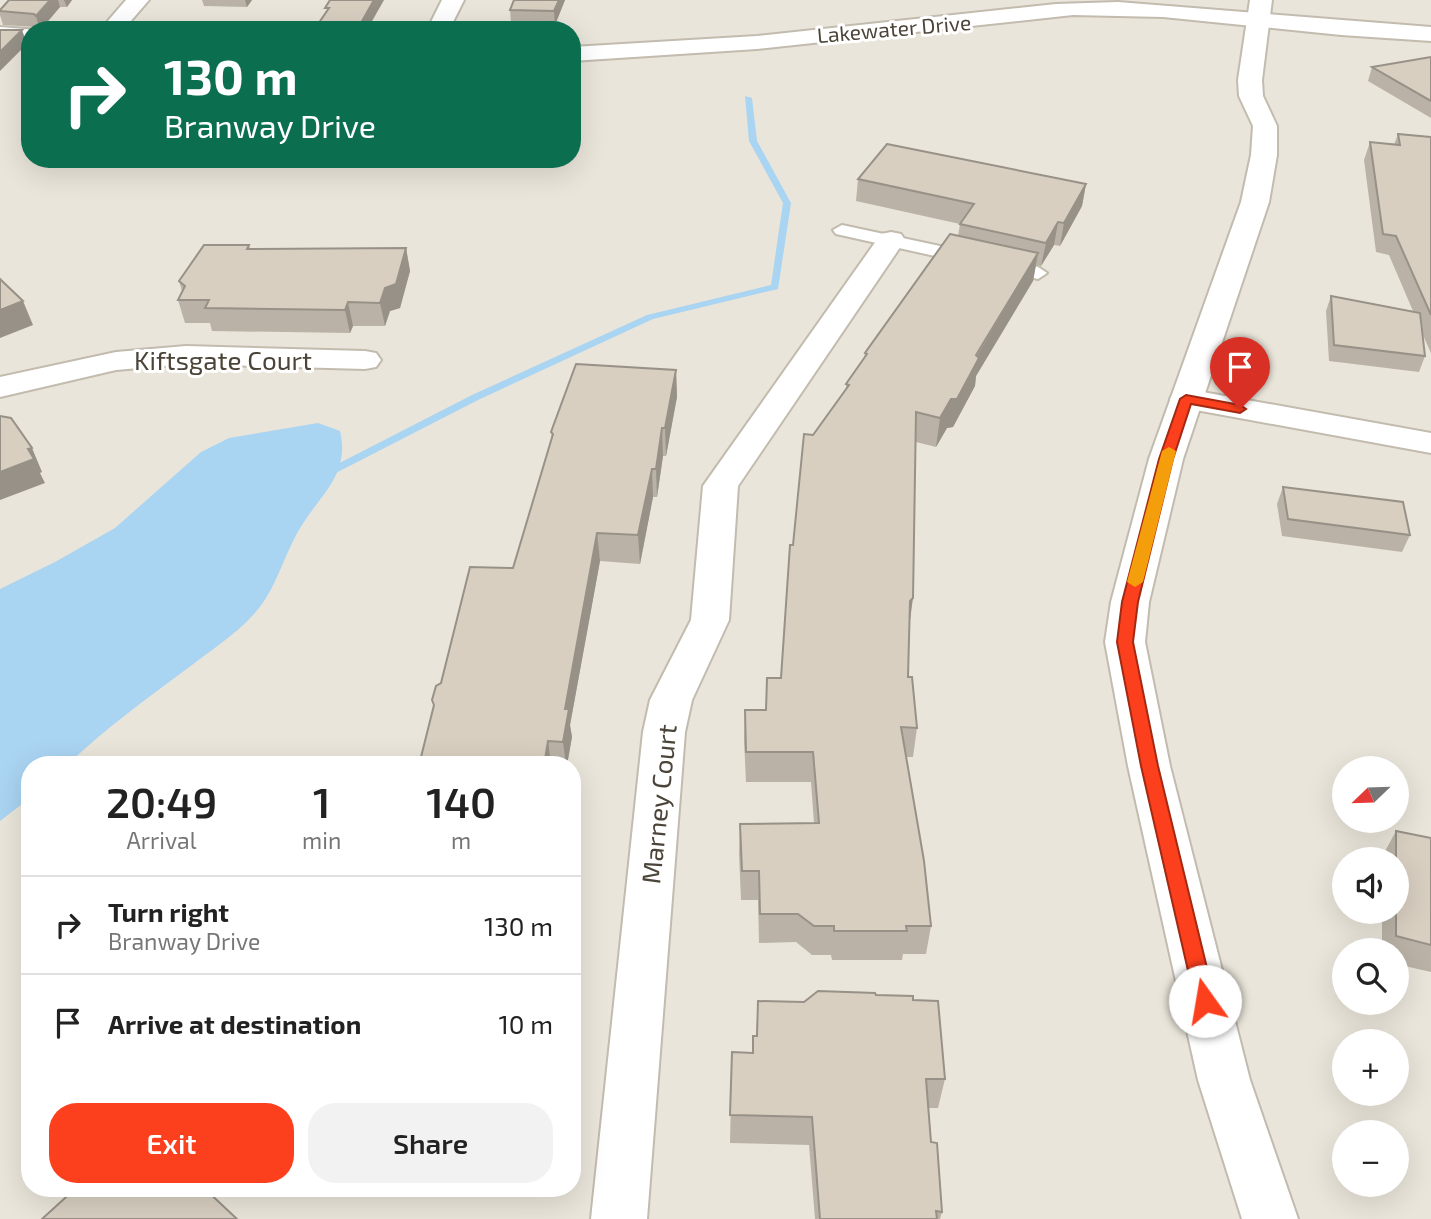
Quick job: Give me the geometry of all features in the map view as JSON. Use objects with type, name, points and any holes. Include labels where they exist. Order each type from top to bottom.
[{"type":"street","points":[[119,21],[138,0]]},
{"type":"street","points":[[442,21],[453,0]]},
{"type":"street","name":"Lakewater Drive","points":[[581,54],[638,51],[937,24],[1068,5],[1260,9],[1319,28],[1431,34]]},
{"type":"street","points":[[1260,9],[1252,51],[1250,96],[1265,125],[1261,170],[1243,243],[1166,459],[1130,602],[1125,642],[1149,766],[1223,1080],[1270,1219]]},
{"type":"street","points":[[0,34],[21,34]]},
{"type":"street","name":"Marney Court","points":[[619,1219],[664,732],[671,700],[710,620],[721,486],[891,240]]},
{"type":"street","name":"Kiftsgate Court","points":[[0,387],[116,361],[186,355],[365,360]]},
{"type":"street","points":[[1186,399],[1431,443]]},
{"type":"lane","points":[[842,230],[1038,273]]},
{"type":"shaded area","points":[[0,0],[1431,0],[1431,1219],[0,1219]]},
{"type":"water","points":[[318,423],[340,431],[341,459],[332,482],[296,536],[275,582],[247,622],[77,756],[21,756],[21,805],[0,821],[0,589],[115,528],[201,452],[229,438]]},
{"type":"building","points":[[9,0],[50,0],[36,16],[0,11]]},
{"type":"building","points":[[330,0],[374,0],[362,21],[320,21],[329,8],[325,8]]},
{"type":"building","points":[[514,0],[559,0],[554,11],[510,10]]},
{"type":"building","points":[[0,30],[21,30],[21,31],[0,52]]},
{"type":"building","points":[[1431,57],[1431,101],[1372,67]]},
{"type":"building","points":[[1398,134],[1431,137],[1431,315],[1396,236],[1383,234],[1370,142],[1400,145]]},
{"type":"building","points":[[887,144],[1086,184],[1064,223],[1058,222],[1046,243],[960,224],[974,204],[858,179]]},
{"type":"building","points":[[950,234],[1038,253],[976,355],[979,358],[957,399],[951,399],[940,418],[916,412],[913,598],[910,601],[908,677],[912,677],[917,728],[901,727],[924,861],[931,926],[906,926],[907,931],[834,931],[834,926],[814,926],[798,914],[760,914],[759,871],[742,871],[740,824],[819,823],[813,752],[746,752],[745,710],[766,710],[767,678],[781,678],[790,545],[793,545],[804,434],[813,435],[849,385],[846,384],[867,354],[865,353]]},
{"type":"building","points":[[204,245],[249,245],[247,249],[406,248],[396,284],[385,288],[380,303],[348,302],[345,310],[205,308],[209,300],[178,300],[185,286],[179,281]]},
{"type":"building","points":[[0,279],[23,301],[0,310]]},
{"type":"building","points":[[1331,296],[1420,313],[1425,356],[1334,345]]},
{"type":"building","points":[[576,364],[676,370],[665,428],[662,428],[656,469],[652,469],[638,535],[597,533],[565,709],[569,709],[563,742],[548,741],[546,756],[421,756],[434,705],[432,700],[436,686],[441,683],[470,567],[513,568],[553,434],[551,432]]},
{"type":"building","points":[[0,416],[11,418],[32,448],[28,449],[34,459],[0,472]]},
{"type":"building","points":[[1283,487],[1403,502],[1410,535],[1288,519]]},
{"type":"building","points":[[1396,833],[1431,838],[1431,945],[1396,936],[1396,924],[1409,924],[1409,847],[1396,847]]},
{"type":"building","points":[[818,991],[913,996],[913,1000],[938,1001],[945,1079],[926,1079],[931,1142],[937,1143],[942,1212],[936,1211],[937,1219],[820,1219],[812,1117],[730,1115],[732,1052],[753,1053],[753,1036],[757,1036],[758,1001],[804,1002]]},
{"type":"building","points":[[66,1197],[214,1197],[237,1219],[42,1219]]},
{"type":"waterway","points":[[324,475],[476,397],[650,317],[775,287],[787,203],[753,141],[748,98]]},
{"type":"slow traffic","points":[[1135,582],[1169,451]]},
{"type":"route","points":[[1205,1001],[1149,766],[1125,642],[1130,602],[1166,459],[1186,399],[1240,409]]}]
